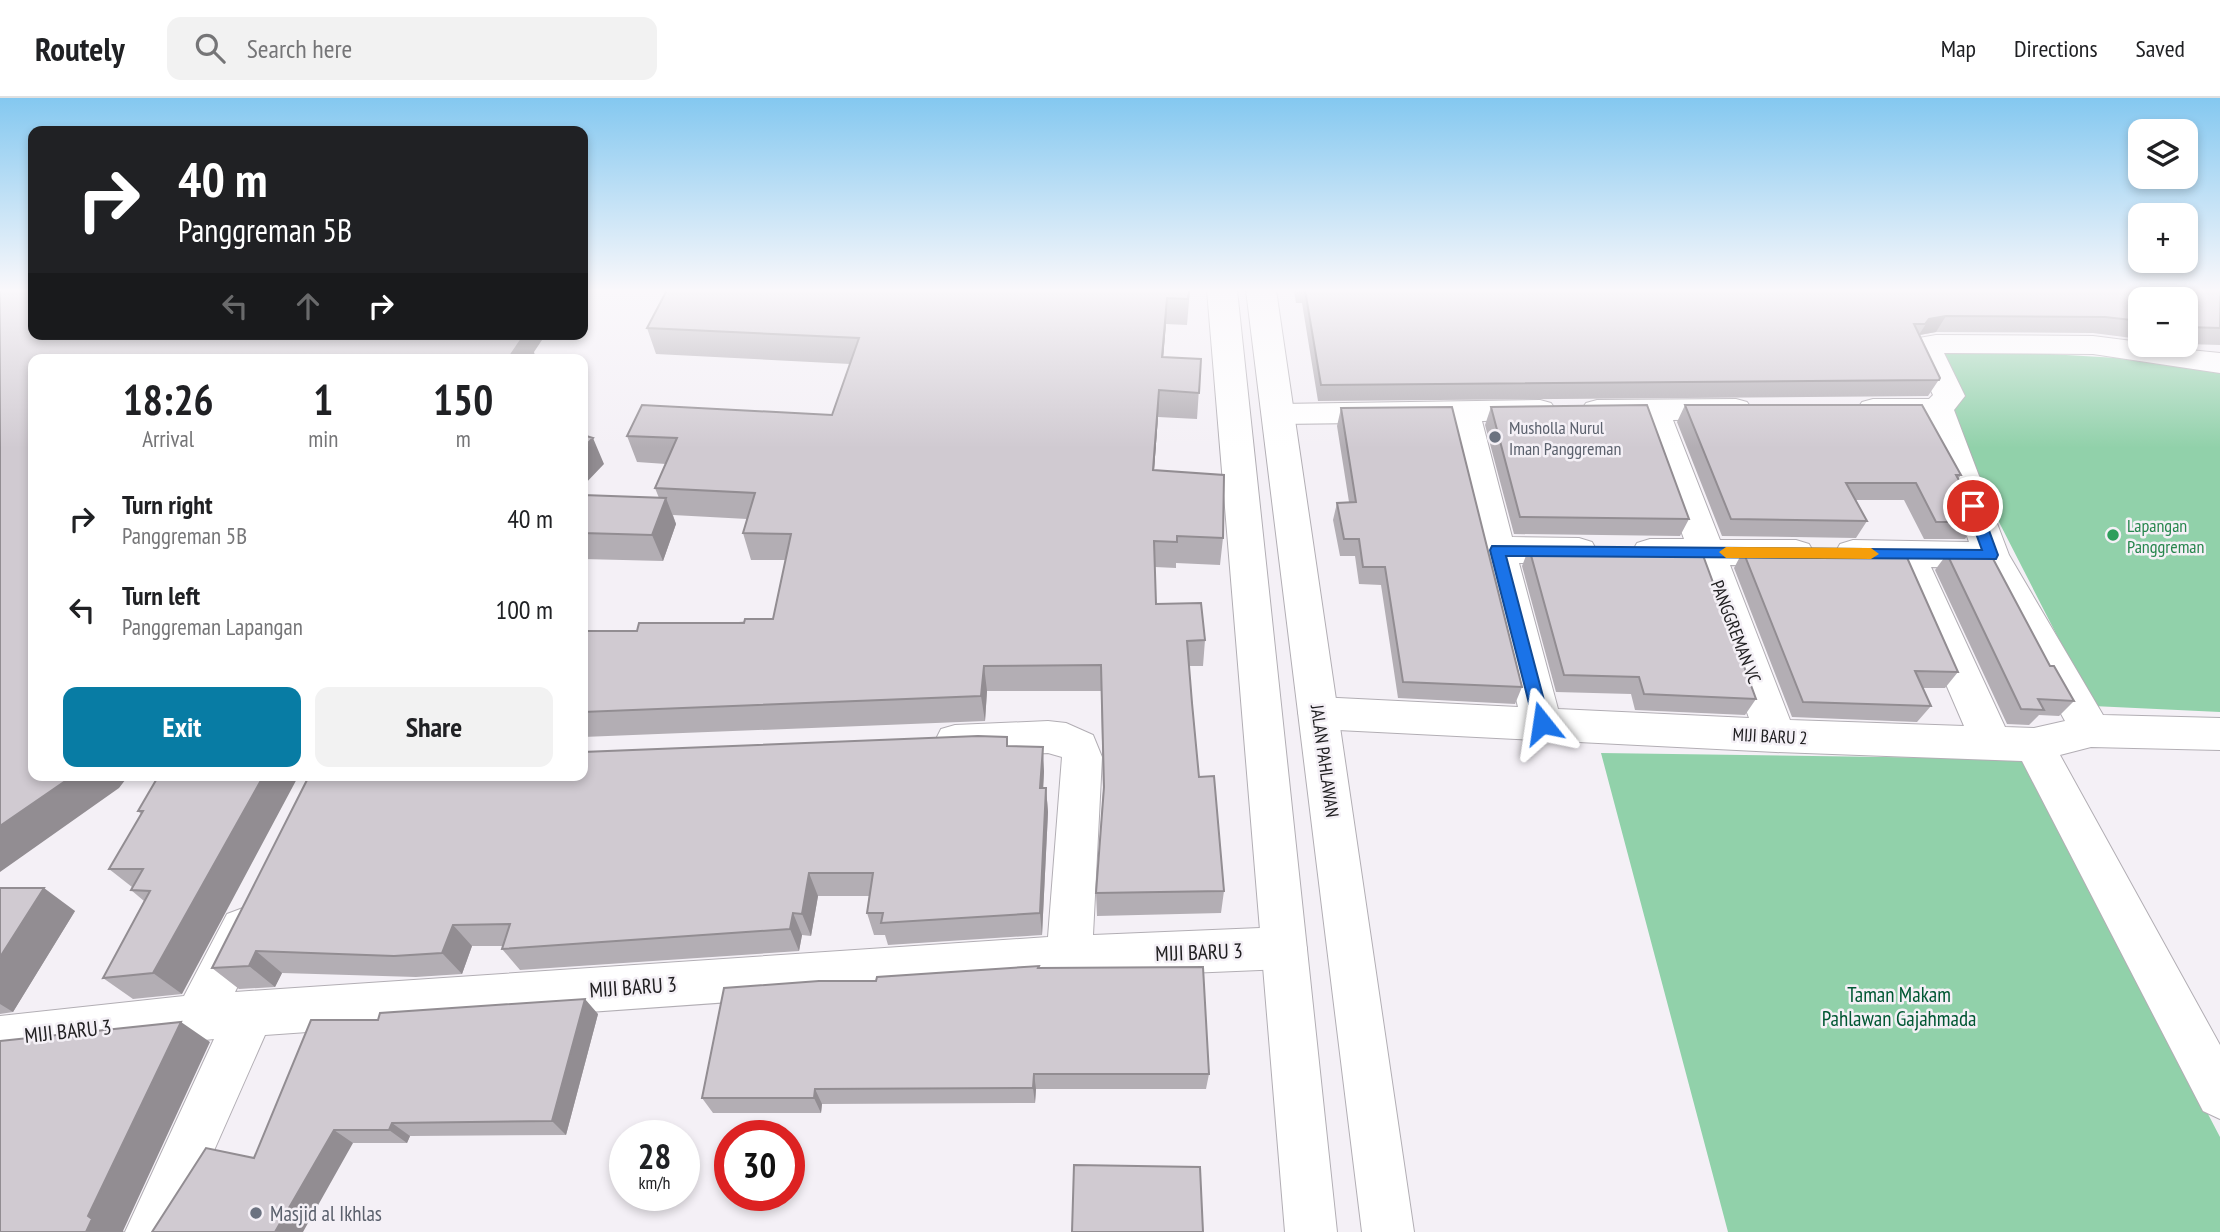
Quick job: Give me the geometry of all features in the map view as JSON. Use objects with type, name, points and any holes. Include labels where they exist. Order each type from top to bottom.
[{"type":"street","points":[[1226,343],[1275,948],[1311,1232]]},
{"type":"street","name":"JALAN PAHLAWAN","points":[[1268,343],[1388,1232]]},
{"type":"street","points":[[1938,410],[1949,397],[1928,353],[1930,345],[1936,344],[2092,345],[2220,363]]},
{"type":"street","name":"PANGGREMAN VC","points":[[1653,409],[1776,736]]},
{"type":"street","points":[[1278,414],[1761,409]]},
{"type":"street","points":[[1843,409],[1938,410]]},
{"type":"street","points":[[1938,410],[1991,555],[2091,731]]},
{"type":"street","points":[[1463,412],[1542,723]]},
{"type":"street","points":[[1497,550],[1991,555]]},
{"type":"street","points":[[1907,554],[2013,744],[2220,1094]]},
{"type":"street","name":"MIJI BARU 2","points":[[1318,713],[1776,736],[2013,744],[2091,731],[2220,734]]},
{"type":"street","points":[[925,742],[1048,737],[1066,739],[1079,747],[1082,757],[1069,957]]},
{"type":"street","points":[[198,1017],[258,898]]},
{"type":"street","name":"MIJI BARU 3","points":[[0,1039],[198,1017],[1069,957],[1275,948]]},
{"type":"street","points":[[151,1232],[250,1014]]},
{"type":"green space","name":"Lapangan Panggreman","points":[[1909,346],[2220,364],[2220,712],[2093,706]]},
{"type":"green space","name":"Taman Makam Pahlawan Gajahmada","points":[[1601,753],[2022,759],[2220,1137],[2220,1232],[1728,1232]]},
{"type":"building","points":[[0,343],[519,343],[511,354],[28,354],[28,781],[65,781],[0,826]]},
{"type":"building","points":[[857,343],[1163,343],[1162,357],[1201,359],[1199,393],[1159,390],[1153,470],[1224,475],[1223,538],[1177,536],[1177,542],[1154,541],[1156,604],[1201,603],[1205,640],[1187,641],[1199,777],[1214,776],[1224,891],[1096,893],[1104,787],[1101,665],[984,666],[981,696],[588,712],[588,631],[637,631],[639,623],[744,623],[745,619],[773,619],[791,534],[743,533],[755,493],[655,488],[677,438],[627,436],[642,405],[832,415]]},
{"type":"building","points":[[1314,343],[1923,343],[1939,380],[1321,385]]},
{"type":"building","points":[[1647,405],[1689,519],[1520,517],[1491,407]]},
{"type":"building","points":[[1685,405],[1922,405],[1961,475],[1956,475],[1978,522],[1936,522],[1916,483],[1846,483],[1867,521],[1731,519]]},
{"type":"building","points":[[1452,407],[1522,687],[1403,682],[1385,567],[1363,567],[1359,539],[1344,539],[1337,503],[1356,502],[1341,408]]},
{"type":"building","points":[[588,495],[666,498],[652,535],[588,533]]},
{"type":"building","points":[[1529,548],[1701,550],[1756,699],[1644,694],[1639,677],[1564,675]]},
{"type":"building","points":[[1743,551],[1905,553],[1958,672],[1915,671],[1931,706],[1803,702]]},
{"type":"building","points":[[1947,554],[1991,555],[2050,666],[2054,666],[2074,701],[2038,699],[2044,710],[2021,709]]},
{"type":"building","points":[[978,736],[1007,737],[1007,746],[1043,747],[1040,788],[1046,788],[1040,913],[881,923],[883,913],[867,913],[873,873],[809,873],[802,914],[793,913],[790,929],[502,949],[510,924],[453,925],[442,953],[394,956],[256,951],[249,966],[212,968],[306,781],[588,781],[588,752]]},
{"type":"building","points":[[156,781],[261,781],[153,973],[103,978],[150,891],[131,890],[143,869],[109,869],[143,811],[138,811]]},
{"type":"building","points":[[0,888],[44,888],[0,957]]},
{"type":"building","points":[[1039,966],[1038,968],[1203,967],[1209,1074],[1034,1074],[1033,1088],[815,1089],[814,1098],[702,1098],[724,988],[819,981],[876,981],[877,977]]},
{"type":"building","points":[[585,999],[552,1121],[392,1123],[389,1130],[334,1130],[275,1232],[152,1232],[206,1148],[254,1158],[311,1020],[378,1020],[380,1013]]},
{"type":"building","points":[[181,1022],[88,1216],[92,1219],[86,1232],[0,1232],[0,1041]]},
{"type":"building","points":[[1074,1165],[1200,1167],[1203,1232],[1072,1232]]},
{"type":"slow traffic","points":[[1726,552],[1871,554]]},
{"type":"place","name":"Musholla Nurul Iman Panggreman","points":[[1495,437]]},
{"type":"place","name":"Lapangan Panggreman","points":[[2113,535]]},
{"type":"place","name":"Masjid al Ikhlas","points":[[256,1213]]},
{"type":"route","points":[[1542,723],[1497,550],[1991,555],[1973,506]]}]
